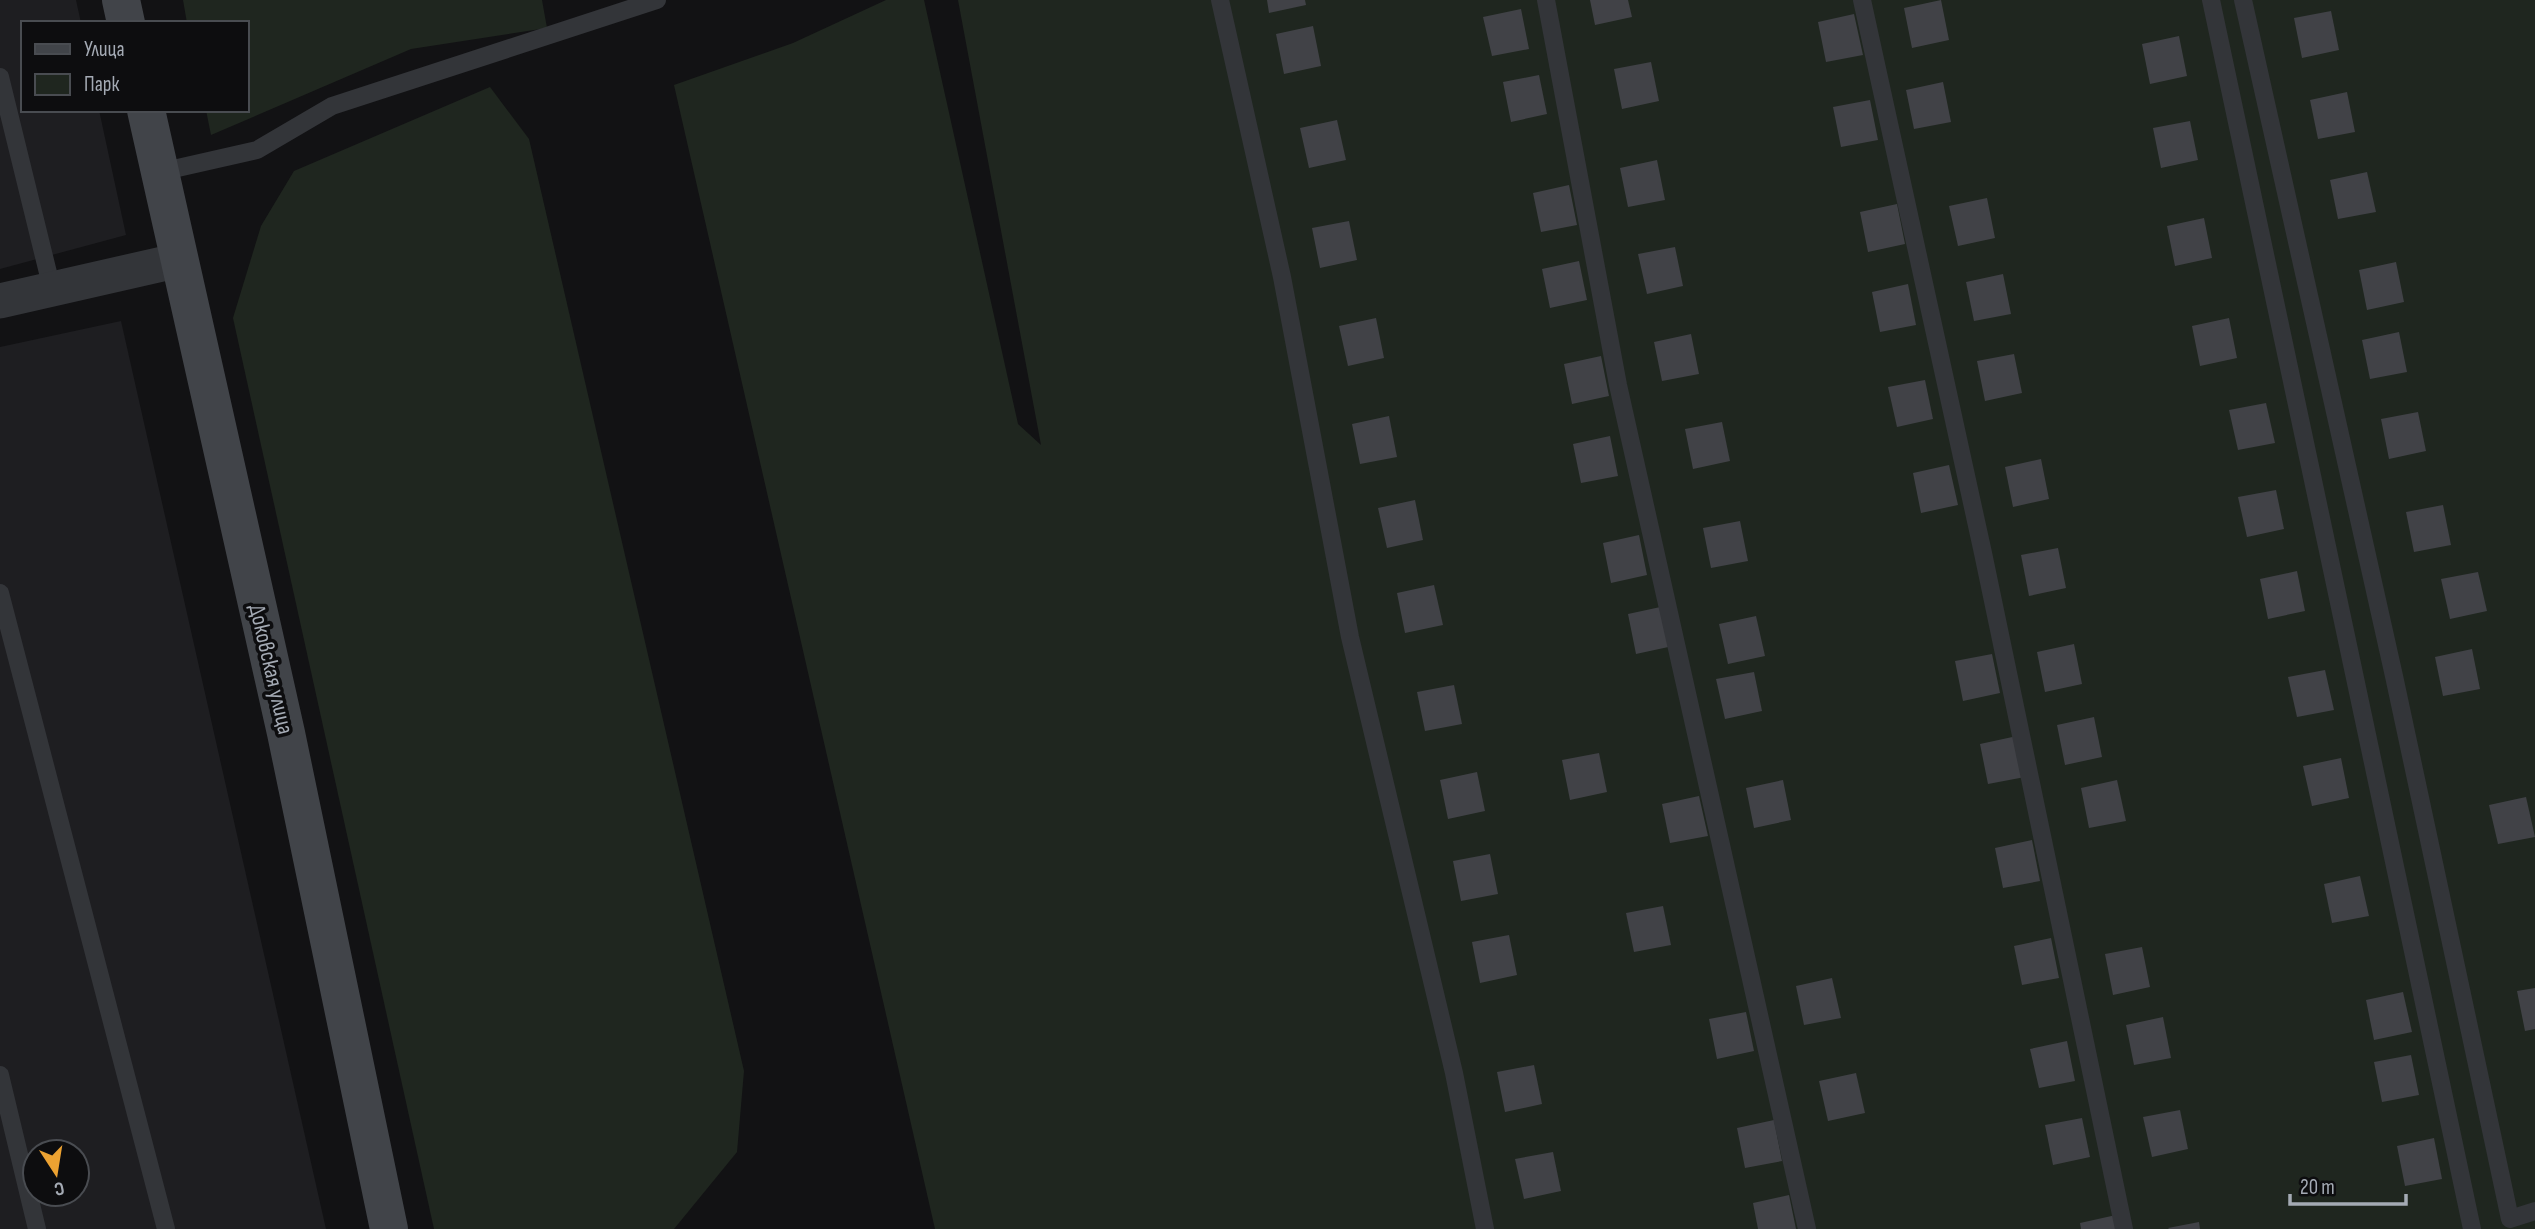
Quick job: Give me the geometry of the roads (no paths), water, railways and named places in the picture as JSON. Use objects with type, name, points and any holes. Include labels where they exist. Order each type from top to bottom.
[{"type":"main road","points":[[121,0],[126,21]]},
{"type":"main road","name":"Доковская улица","points":[[146,112],[289,746],[389,1229]]},
{"type":"street","points":[[0,301],[180,260]]},
{"type":"lane","points":[[160,172],[257,150],[332,106],[657,0]]},
{"type":"lane","points":[[1220,0],[1282,277],[1350,637],[1454,1073],[1485,1229]]},
{"type":"lane","points":[[1546,0],[1618,385],[1807,1229]]},
{"type":"lane","points":[[1862,0],[1983,553],[2124,1229]]},
{"type":"lane","points":[[2211,0],[2472,1229]]},
{"type":"lane","points":[[2243,0],[2394,676],[2510,1219],[2535,1211]]},
{"type":"lane","points":[[0,77],[52,289]]},
{"type":"lane","points":[[0,593],[166,1229]]},
{"type":"lane","points":[[0,1075],[37,1229]]}]
